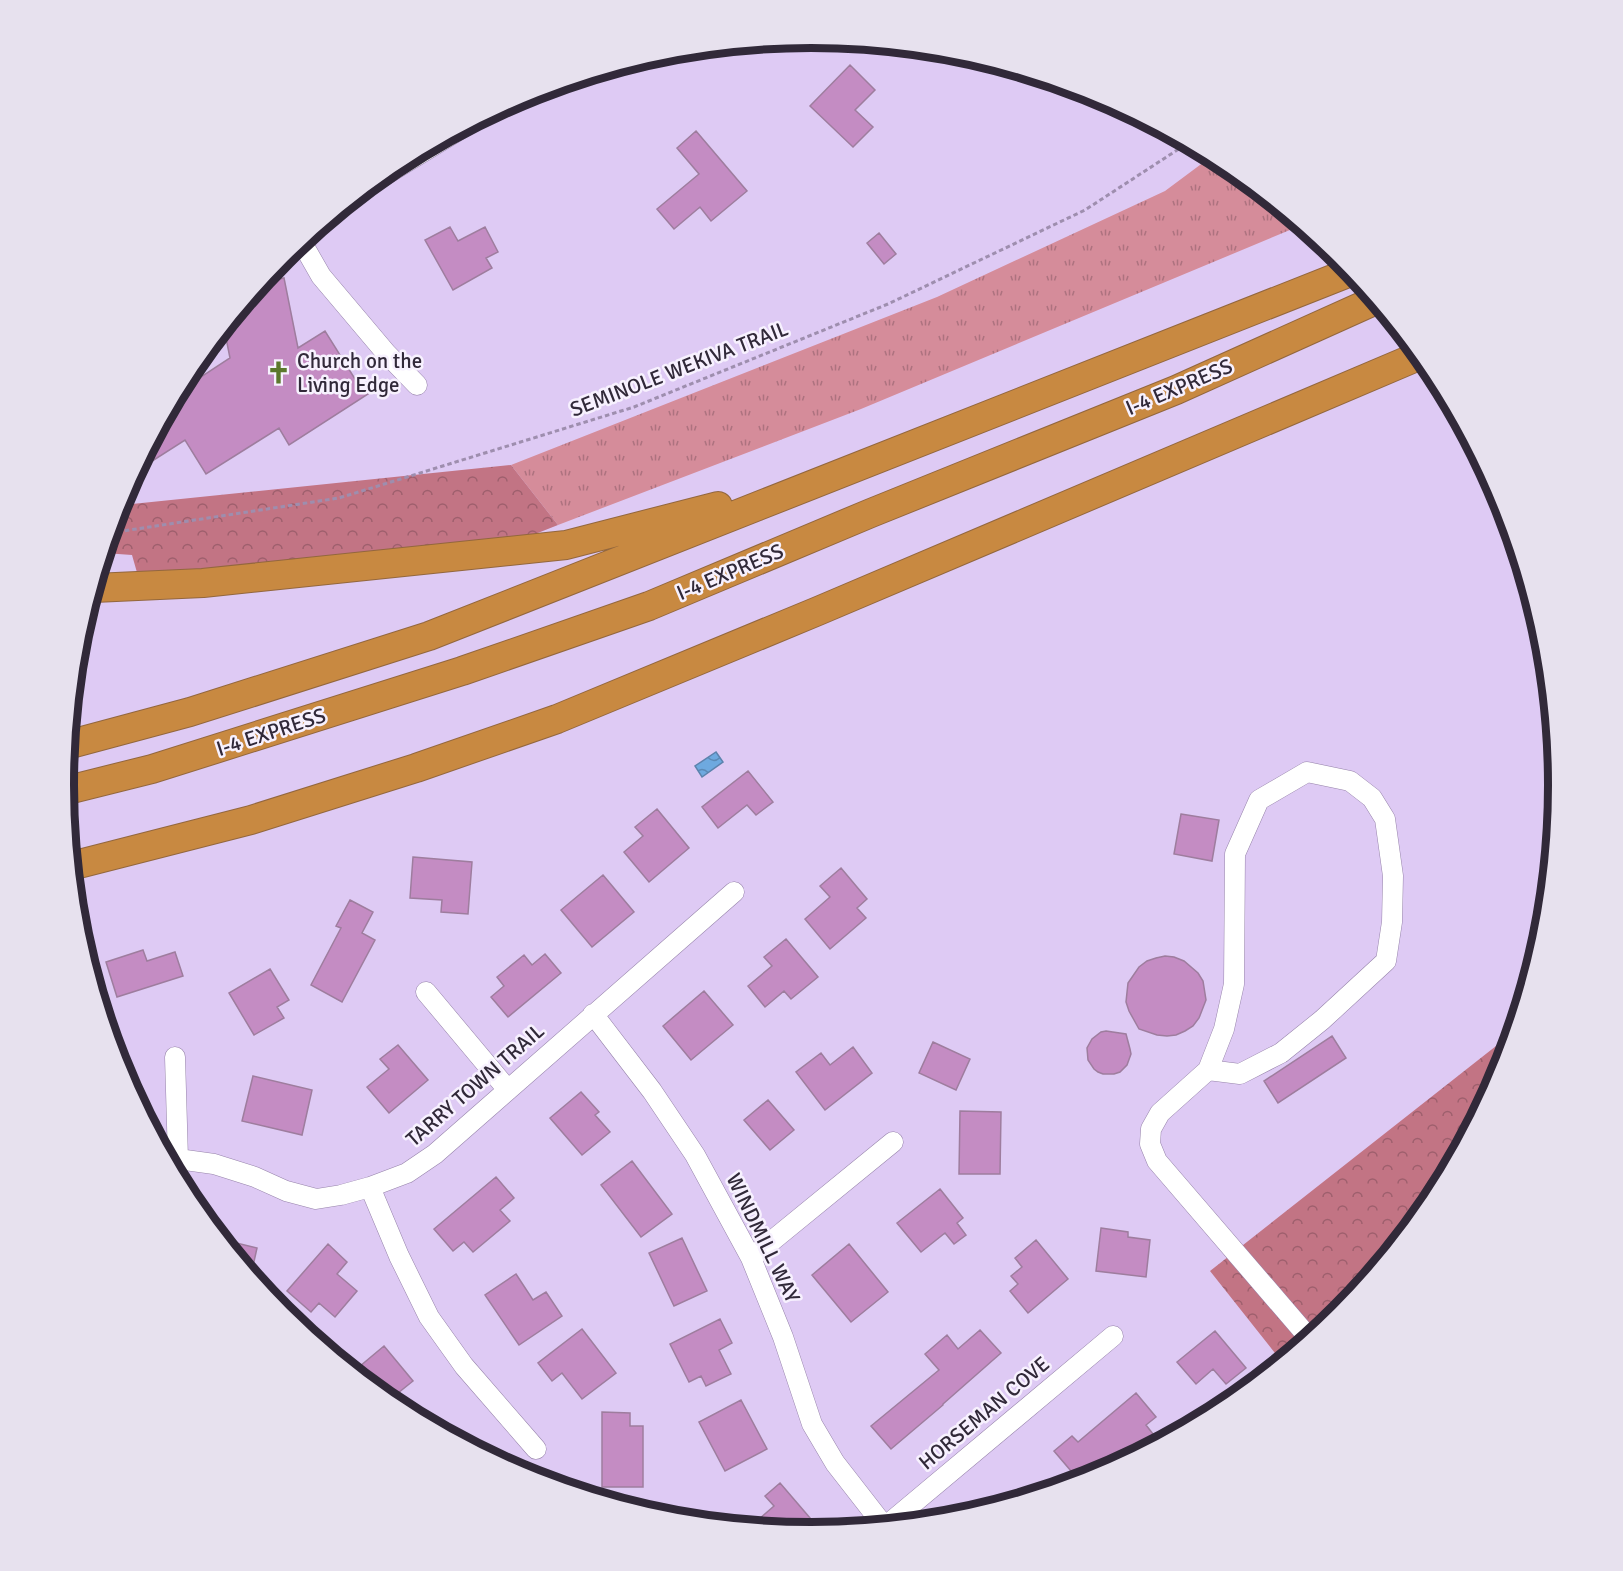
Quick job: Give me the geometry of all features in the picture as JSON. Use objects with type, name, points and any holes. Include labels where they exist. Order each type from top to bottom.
[{"type":"highway","points":[[76,743],[190,712],[429,636],[1343,275]]},
{"type":"highway","name":"I-4 EXPRESS","points":[[74,788],[164,766],[462,671],[649,606],[882,508],[1176,390],[1369,303]]},
{"type":"highway","points":[[79,864],[251,820],[416,768],[557,718],[818,611],[1413,359]]},
{"type":"highway","points":[[101,588],[203,583],[566,545],[739,500],[921,428],[978,420]]},
{"type":"street","points":[[306,249],[321,276],[386,353],[417,385]]},
{"type":"street","points":[[1208,1070],[1240,1074],[1281,1053],[1322,1020],[1386,961],[1392,922],[1393,876],[1385,819],[1372,798],[1350,781],[1307,772],[1259,800],[1234,854],[1234,984],[1224,1029],[1208,1070],[1160,1113],[1151,1128],[1150,1144],[1157,1161],[1305,1333]]},
{"type":"street","name":"TARRY TOWN TRAIL","points":[[177,1160],[214,1164],[255,1177],[286,1191],[316,1199],[370,1187],[407,1173],[435,1154],[734,892]]},
{"type":"street","points":[[426,992],[508,1090]]},
{"type":"street","name":"WINDMILL WAY","points":[[593,1014],[652,1091],[695,1155],[751,1258],[783,1337],[812,1424],[835,1463],[880,1519]]},
{"type":"street","points":[[173,1154],[175,1057]]},
{"type":"street","points":[[751,1258],[893,1142]]},
{"type":"street","points":[[370,1187],[399,1256],[429,1317],[464,1366],[536,1449]]},
{"type":"street","name":"HORSEMAN COVE","points":[[894,1518],[1113,1336]]},
{"type":"path","name":"SEMINOLE WEKIVA TRAIL","points":[[119,532],[339,498],[634,407],[888,304],[1085,210],[1181,148]]},
{"type":"green space","points":[[1204,162],[1260,200],[1294,228],[861,409],[558,525],[511,465],[937,297],[1165,191]]},
{"type":"green space","points":[[511,465],[558,525],[520,540],[138,576],[132,555],[111,554],[130,504]]},
{"type":"green space","points":[[1504,1040],[1473,1112],[1425,1195],[1366,1272],[1333,1307],[1278,1357],[1210,1271]]},
{"type":"water","points":[[716,752],[723,762],[702,777],[695,766]]},
{"type":"building","points":[[850,65],[875,90],[855,110],[873,127],[853,147],[810,106]]},
{"type":"building","points":[[696,131],[747,191],[711,221],[700,207],[674,229],[657,209],[699,174],[677,148]]},
{"type":"building","points":[[450,227],[458,241],[485,227],[498,252],[486,258],[492,268],[453,290],[425,240]]},
{"type":"building","points":[[879,233],[896,254],[884,264],[867,243]]},
{"type":"building","name":"Church on the Living Edge","points":[[284,278],[298,348],[325,331],[355,379],[358,378],[368,394],[289,445],[279,428],[206,474],[185,440],[148,464],[198,376],[199,374],[201,377],[230,358],[226,337],[275,280]]},
{"type":"building","points":[[748,771],[773,802],[756,815],[747,805],[718,828],[702,807]]},
{"type":"building","points":[[657,809],[689,848],[649,882],[624,852],[643,836],[635,827]]},
{"type":"building","points":[[1181,814],[1219,820],[1212,861],[1174,854]]},
{"type":"building","points":[[413,857],[472,862],[468,914],[441,912],[442,900],[410,898]]},
{"type":"building","points":[[841,868],[867,899],[857,908],[866,918],[830,949],[805,919],[830,897],[820,886]]},
{"type":"building","points":[[603,875],[634,912],[592,947],[561,910]]},
{"type":"building","points":[[350,900],[373,912],[362,933],[375,940],[342,1002],[311,985],[341,928],[336,926]]},
{"type":"building","points":[[786,939],[818,977],[791,999],[784,991],[765,1007],[748,986],[772,966],[764,957]]},
{"type":"building","points":[[143,950],[147,961],[175,952],[183,976],[117,997],[106,962]]},
{"type":"building","points":[[545,954],[561,973],[508,1017],[491,997],[504,986],[497,977],[524,955],[532,965]]},
{"type":"building","points":[[1165,956],[1184,961],[1198,973],[1203,981],[1206,1000],[1193,1026],[1176,1035],[1167,1036],[1139,1029],[1126,1002],[1128,983],[1139,967],[1147,961]]},
{"type":"building","points":[[270,969],[289,1000],[277,1007],[284,1018],[254,1035],[229,993]]},
{"type":"building","points":[[704,991],[733,1025],[691,1060],[663,1026]]},
{"type":"building","points":[[1106,1031],[1126,1034],[1131,1054],[1127,1065],[1114,1074],[1098,1072],[1088,1060],[1087,1048],[1092,1039]]},
{"type":"building","points":[[1332,1036],[1346,1058],[1278,1103],[1264,1081]]},
{"type":"building","points":[[933,1042],[970,1059],[956,1090],[919,1073]]},
{"type":"building","points":[[398,1045],[428,1080],[389,1113],[367,1087],[389,1069],[380,1059]]},
{"type":"building","points":[[853,1047],[872,1073],[825,1110],[796,1072],[821,1053],[830,1065]]},
{"type":"building","points":[[253,1076],[312,1090],[302,1135],[242,1121]]},
{"type":"building","points":[[581,1092],[599,1112],[595,1115],[610,1132],[582,1155],[550,1118]]},
{"type":"building","points":[[768,1100],[794,1130],[770,1150],[744,1120]]},
{"type":"building","points":[[960,1111],[1001,1112],[1000,1174],[959,1174]]},
{"type":"building","points":[[632,1161],[672,1214],[641,1237],[601,1185]]},
{"type":"building","points":[[496,1177],[514,1198],[500,1210],[510,1221],[473,1252],[464,1242],[453,1251],[434,1229]]},
{"type":"building","points":[[940,1189],[963,1218],[957,1223],[966,1235],[954,1244],[945,1233],[921,1252],[897,1223]]},
{"type":"building","points":[[1101,1228],[1128,1232],[1128,1237],[1150,1240],[1146,1277],[1096,1271]]},
{"type":"building","points":[[682,1238],[707,1291],[674,1306],[649,1253]]},
{"type":"building","points":[[1036,1240],[1068,1279],[1028,1313],[1010,1291],[1018,1284],[1011,1276],[1022,1267],[1015,1258]]},
{"type":"building","points":[[233,1242],[257,1248],[253,1267]]},
{"type":"building","points":[[328,1244],[347,1262],[337,1274],[357,1291],[335,1317],[319,1303],[311,1312],[287,1291]]},
{"type":"building","points":[[849,1244],[888,1292],[851,1322],[812,1275]]},
{"type":"building","points":[[516,1274],[533,1300],[546,1292],[562,1316],[519,1345],[485,1295]]},
{"type":"building","points":[[720,1319],[732,1343],[719,1350],[731,1374],[706,1386],[701,1376],[689,1382],[670,1344]]},
{"type":"building","points":[[582,1329],[616,1373],[582,1399],[562,1373],[552,1381],[538,1363]]},
{"type":"building","points":[[980,1330],[1001,1353],[891,1449],[871,1426],[939,1370],[925,1354],[947,1335],[958,1349]]},
{"type":"building","points":[[1215,1331],[1246,1368],[1226,1384],[1213,1369],[1196,1384],[1177,1362]]},
{"type":"building","points":[[384,1346],[413,1381],[396,1395],[359,1367]]},
{"type":"building","points":[[1136,1393],[1156,1417],[1146,1425],[1156,1437],[1094,1467],[1061,1479],[1071,1471],[1054,1451],[1072,1436],[1078,1442]]},
{"type":"building","points":[[741,1400],[767,1449],[725,1471],[699,1422]]},
{"type":"building","points":[[602,1412],[630,1413],[630,1426],[643,1426],[643,1487],[602,1487]]},
{"type":"building","points":[[780,1483],[810,1518],[805,1523],[759,1521],[774,1506],[765,1496]]},
{"type":"place","name":"Church on the Living Edge","points":[[279,373]]}]
